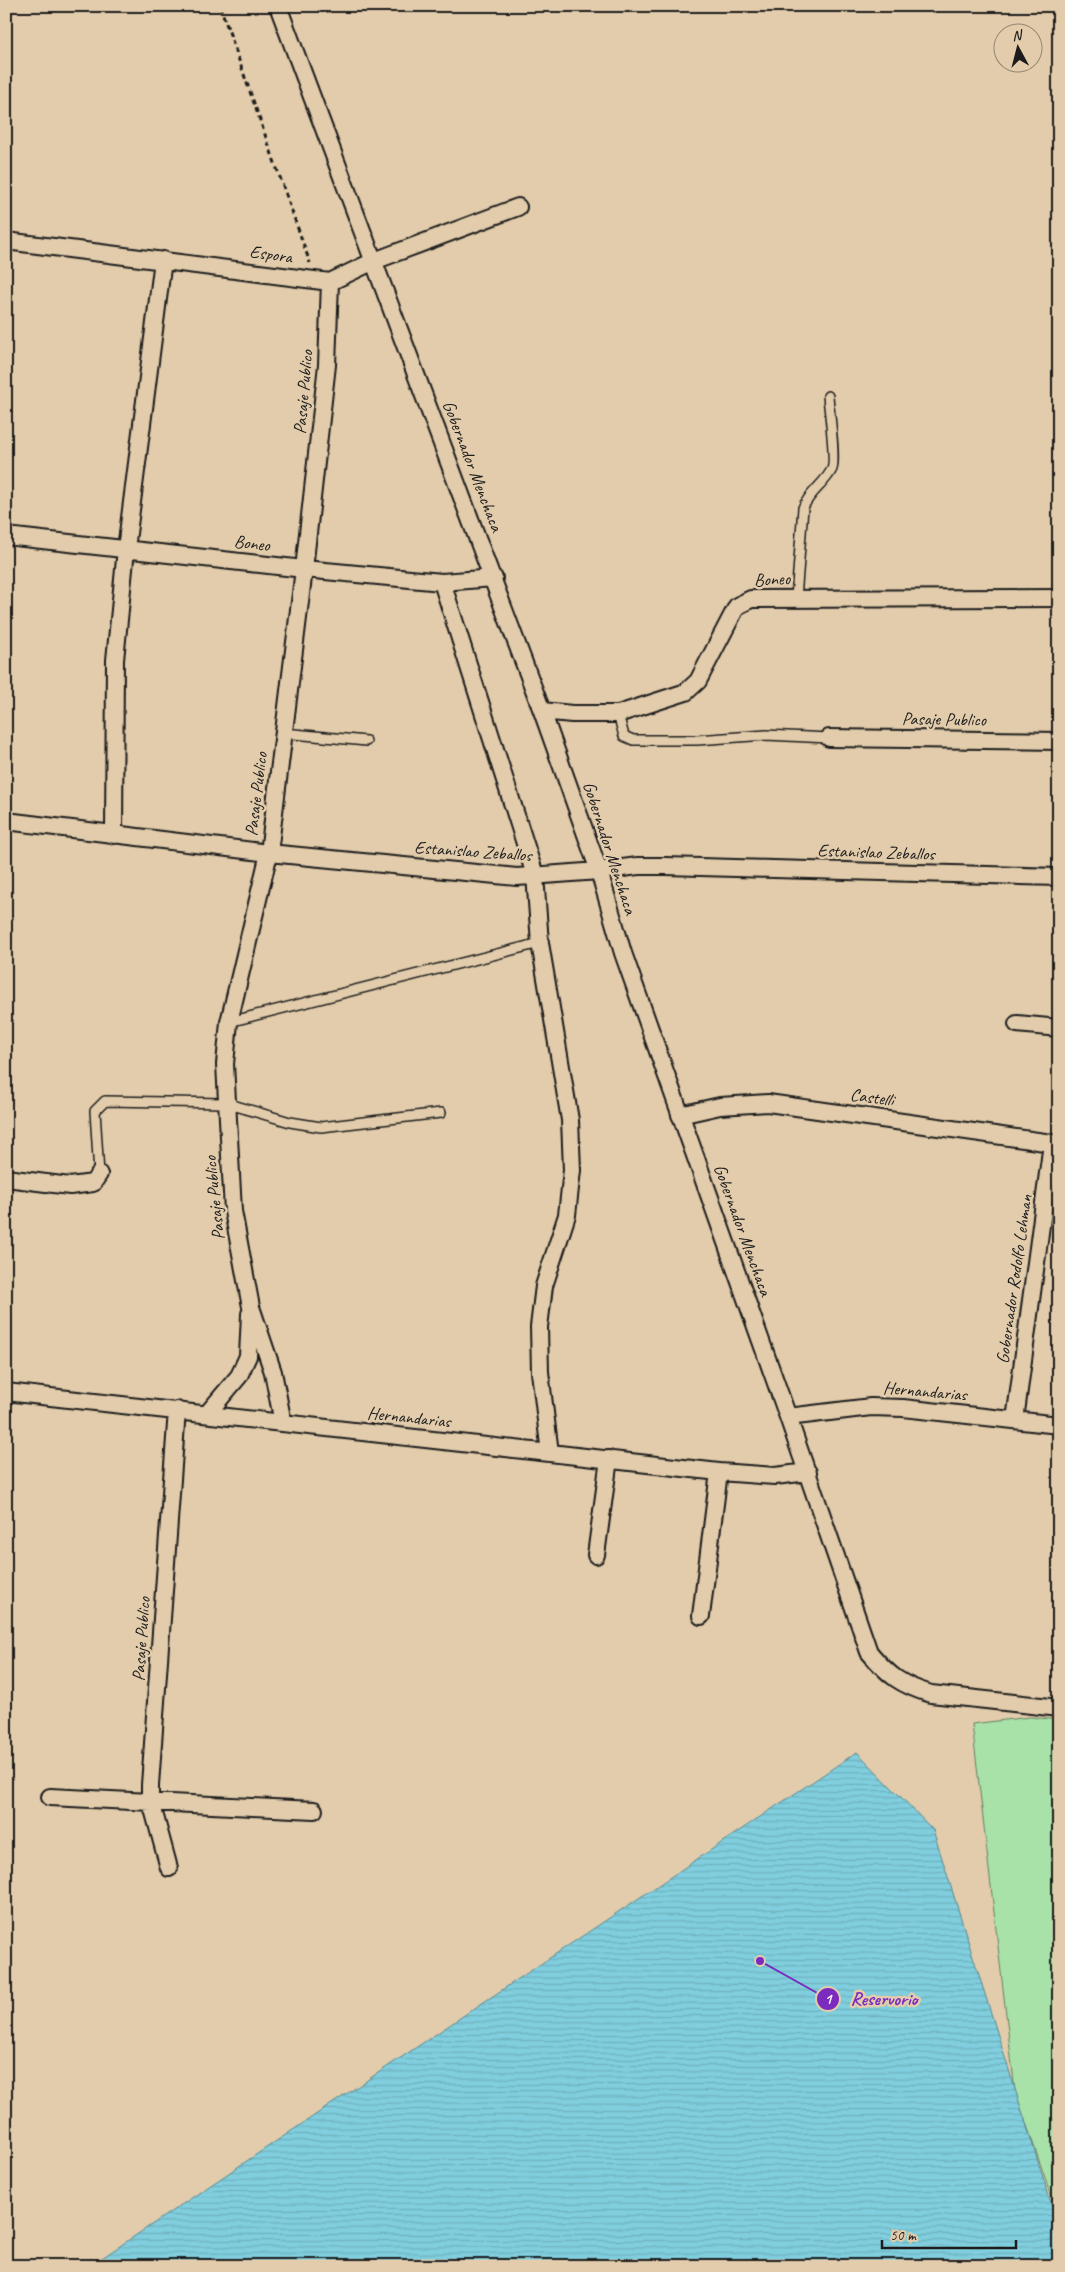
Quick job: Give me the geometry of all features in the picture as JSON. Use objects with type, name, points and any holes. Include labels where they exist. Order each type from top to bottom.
[{"type":"street","name":"Gobernador Menchaca","points":[[278,6],[542,710],[599,871],[623,953],[808,1472],[869,1652],[895,1680],[914,1689],[931,1694],[1059,1708]]},
{"type":"street","points":[[324,281],[518,207]]},
{"type":"street","name":"Espora","points":[[6,241],[324,281]]},
{"type":"street","points":[[114,835],[115,660],[126,549],[163,260]]},
{"type":"street","name":"Pasaje Publico","points":[[283,1423],[273,1372],[251,1307],[233,1212],[225,1064],[229,1022],[269,853],[327,365],[324,281]]},
{"type":"street","name":"Boneo","points":[[6,536],[304,569],[442,582],[494,578]]},
{"type":"street","points":[[442,582],[535,875],[540,943],[570,1120],[572,1170],[567,1215],[544,1286],[539,1327],[540,1372],[550,1453]]},
{"type":"street","name":"Boneo","points":[[542,710],[572,714],[618,714],[658,702],[693,688],[737,606],[751,599],[1059,598]]},
{"type":"street","name":"Pasaje Publico","points":[[829,738],[1059,741]]},
{"type":"street","name":"Estanislao Zeballos","points":[[6,821],[269,853],[517,877],[638,866],[1059,877]]},
{"type":"street","points":[[1017,1024],[1059,1028]]},
{"type":"street","name":"Castelli","points":[[680,1115],[720,1106],[768,1103],[1056,1143]]},
{"type":"street","name":"Gobernador Rodolfo Lehman","points":[[1015,1420],[1056,1143]]},
{"type":"street","points":[[6,1178],[70,1186],[93,1184],[99,1174]]},
{"type":"street","name":"Pasaje Publico","points":[[207,1414],[240,1376],[248,1356],[251,1307]]},
{"type":"street","name":"Hernandarias","points":[[6,1392],[719,1472],[775,1476],[808,1472]]},
{"type":"street","name":"Hernandarias","points":[[788,1416],[871,1407],[903,1408],[1059,1425]]},
{"type":"street","name":"Pasaje Publico","points":[[169,1868],[151,1802],[150,1785],[177,1410]]},
{"type":"street","points":[[596,1555],[609,1459]]},
{"type":"street","points":[[701,1616],[719,1472]]},
{"type":"street","points":[[50,1797],[314,1810]]},
{"type":"lane","points":[[796,598],[803,508],[806,499],[828,477],[834,467],[828,396]]},
{"type":"lane","points":[[618,714],[624,736],[633,740],[697,740],[766,735],[829,738]]},
{"type":"lane","points":[[284,733],[366,740]]},
{"type":"lane","points":[[229,1022],[540,943]]},
{"type":"lane","points":[[99,1174],[95,1110],[105,1101],[226,1103],[290,1122],[321,1127],[441,1113]]},
{"type":"path","points":[[220,6],[324,281]]},
{"type":"green space","points":[[1030,1717],[1059,1720],[1059,2218],[1015,2091],[972,1724]]},
{"type":"water","points":[[857,1752],[933,1830],[1059,2228],[1059,2266],[90,2266]]},
{"type":"place","name":"Reservorio","points":[[760,1961]]}]
